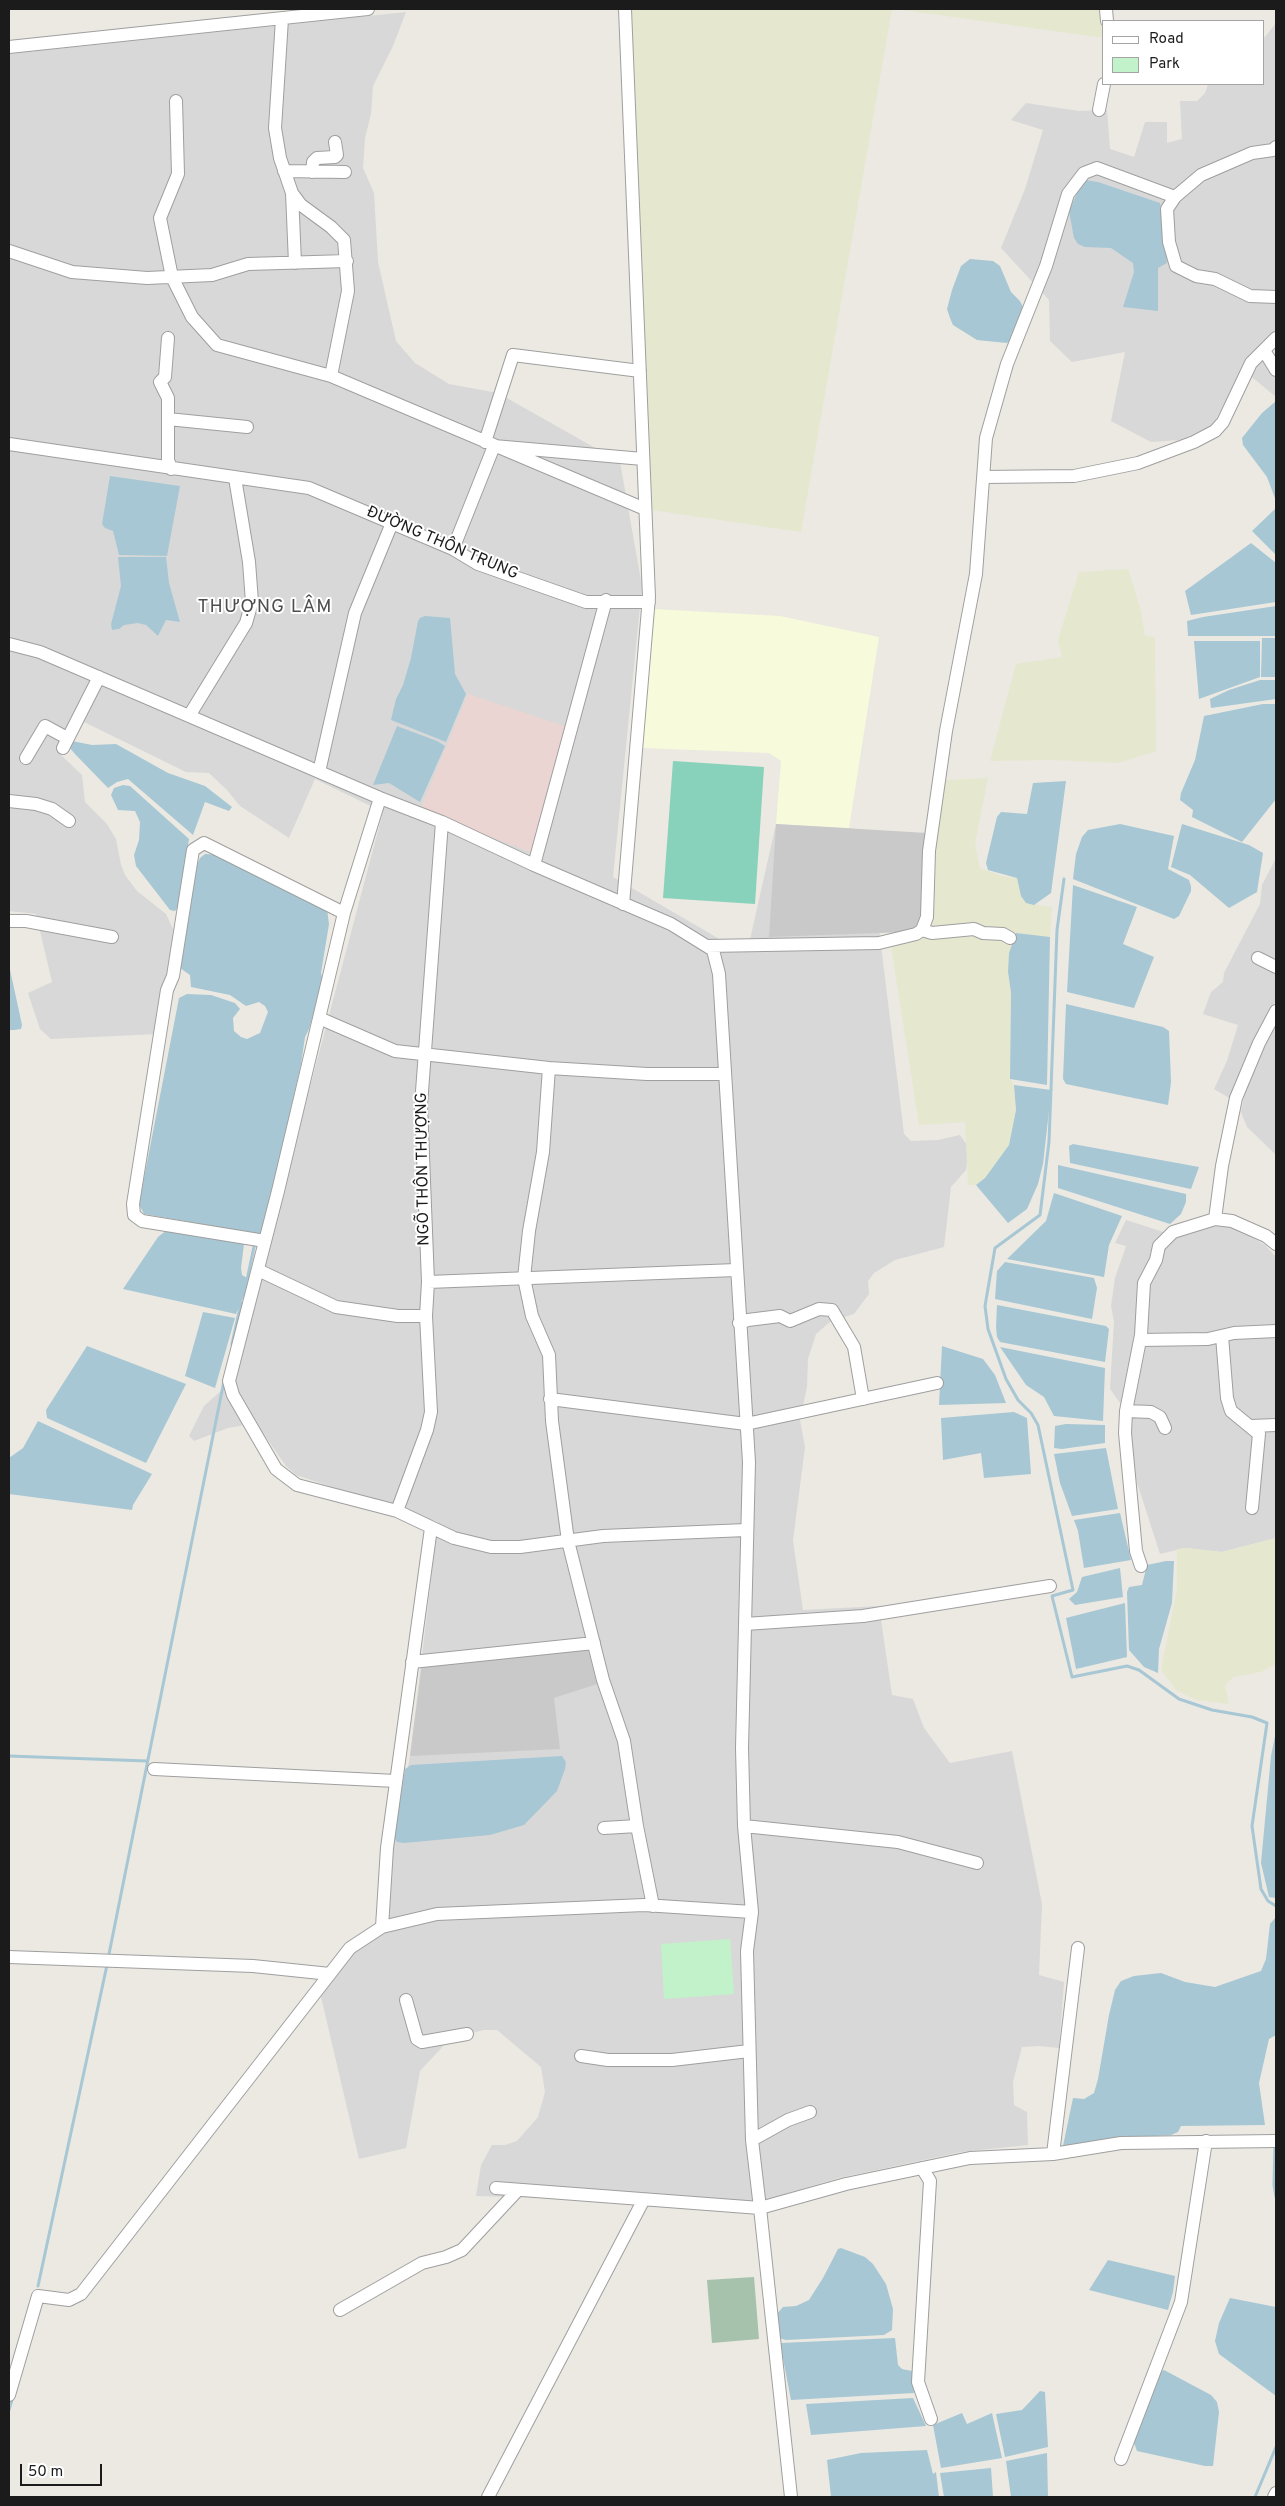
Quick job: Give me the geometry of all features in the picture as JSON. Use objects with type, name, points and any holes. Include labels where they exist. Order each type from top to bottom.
[{"type":"street","points":[[9,47],[287,16],[368,9]]},
{"type":"street","points":[[623,904],[649,602],[625,9]]},
{"type":"street","points":[[287,16],[275,128],[284,172],[292,193],[301,205],[340,234],[344,240],[347,261],[348,292],[331,376]]},
{"type":"street","points":[[1099,110],[1104,85]]},
{"type":"street","points":[[176,101],[178,174],[160,218],[172,277],[192,318],[217,345],[331,376],[645,509]]},
{"type":"street","points":[[312,172],[313,162],[317,158],[335,157],[337,154],[335,142]]},
{"type":"street","points":[[1276,147],[1252,153],[1201,175],[1176,197],[1167,209],[1169,242],[1176,266],[1196,276],[1215,278],[1250,296],[1276,297]]},
{"type":"street","points":[[707,946],[879,943],[916,934],[922,930],[927,917],[929,851],[946,731],[976,574],[986,438],[1007,364],[1046,266],[1068,194],[1075,183],[1089,170],[1097,168],[1176,197]]},
{"type":"street","points":[[284,172],[345,172]]},
{"type":"street","points":[[292,193],[296,262]]},
{"type":"street","points":[[9,251],[72,272],[147,278],[212,275],[248,264],[347,261]]},
{"type":"street","points":[[168,338],[165,377],[160,382],[168,398],[168,460],[171,469]]},
{"type":"street","points":[[983,477],[1074,476],[1138,463],[1194,442],[1215,432],[1223,422],[1251,363],[1265,352],[1276,338]]},
{"type":"street","points":[[1265,352],[1276,370]]},
{"type":"street","points":[[453,549],[490,443],[513,356],[640,371]]},
{"type":"street","points":[[168,419],[247,427]]},
{"type":"street","points":[[490,443],[643,459]]},
{"type":"street","name":"ĐƯỜNG THÔN TRUNG","points":[[9,444],[309,488],[453,549],[478,564],[586,602],[606,600],[649,602]]},
{"type":"street","points":[[189,716],[246,623],[252,602],[249,562],[235,478]]},
{"type":"street","points":[[319,772],[355,613],[392,523]]},
{"type":"street","points":[[534,865],[606,600]]},
{"type":"street","points":[[9,644],[40,652],[380,798],[442,822],[534,865],[671,924],[714,950],[719,974],[749,1462],[742,1748],[744,1826],[752,1912],[747,1950],[752,2140],[791,2497]]},
{"type":"street","points":[[26,758],[45,726],[65,743],[99,677]]},
{"type":"street","points":[[380,798],[344,913],[258,1270],[229,1381],[233,1394],[276,1469],[297,1485],[397,1511],[454,1538],[491,1547],[520,1547],[603,1536],[746,1530]]},
{"type":"street","points":[[9,801],[36,804],[52,809],[69,821]]},
{"type":"street","name":"NGÕ THÔN THƯỢNG","points":[[397,1511],[427,1430],[431,1412],[426,1316],[428,1282],[423,1198],[421,1105],[442,822]]},
{"type":"street","points":[[265,1241],[142,1221],[134,1215],[133,1204],[167,990],[173,976],[193,850],[204,843],[344,913]]},
{"type":"street","points":[[9,921],[26,921],[112,938]]},
{"type":"street","points":[[922,930],[932,933],[974,929],[984,933],[1003,934],[1010,938]]},
{"type":"street","points":[[1258,958],[1276,967]]},
{"type":"street","points":[[1215,1219],[1222,1166],[1236,1098],[1259,1043],[1276,1011]]},
{"type":"street","points":[[319,1018],[395,1051],[549,1068],[646,1074],[724,1074]]},
{"type":"street","points":[[549,1068],[543,1152],[529,1231],[524,1278],[532,1316],[549,1355],[550,1399],[568,1541],[603,1680],[624,1741],[636,1826],[653,1906]]},
{"type":"street","points":[[1141,1566],[1136,1552],[1126,1442],[1126,1410],[1140,1340],[1144,1283],[1156,1260],[1159,1246],[1172,1232],[1215,1219],[1232,1221],[1266,1236],[1276,1244]]},
{"type":"street","points":[[258,1270],[336,1307],[398,1316],[426,1316]]},
{"type":"street","points":[[428,1282],[736,1270]]},
{"type":"street","points":[[739,1323],[780,1316],[790,1321],[818,1309],[832,1310],[854,1347],[863,1399]]},
{"type":"street","points":[[1140,1340],[1208,1340],[1222,1336],[1276,1331]]},
{"type":"street","points":[[1222,1336],[1227,1398],[1231,1411],[1259,1434],[1252,1508]]},
{"type":"street","points":[[550,1399],[746,1424],[937,1384]]},
{"type":"street","points":[[1126,1410],[1151,1412],[1160,1417],[1165,1428]]},
{"type":"street","points":[[1251,1426],[1276,1425]]},
{"type":"street","points":[[382,1927],[387,1848],[431,1528]]},
{"type":"street","points":[[744,1624],[863,1616],[1050,1586]]},
{"type":"street","points":[[412,1662],[594,1643]]},
{"type":"street","points":[[154,1769],[396,1781]]},
{"type":"street","points":[[604,1828],[636,1826]]},
{"type":"street","points":[[744,1826],[898,1842],[977,1863]]},
{"type":"street","points":[[9,2395],[38,2296],[69,2300],[80,2294],[350,1948],[382,1927],[437,1914],[653,1906],[752,1912]]},
{"type":"street","points":[[1054,2154],[1078,1948]]},
{"type":"street","points":[[9,1957],[253,1966],[330,1974]]},
{"type":"street","points":[[406,2000],[416,2039],[422,2042],[467,2034]]},
{"type":"street","points":[[581,2056],[608,2060],[672,2060],[750,2051]]},
{"type":"street","points":[[752,2140],[788,2120],[810,2112]]},
{"type":"street","points":[[1121,2458],[1181,2302],[1206,2141]]},
{"type":"street","points":[[496,2188],[643,2201],[760,2208],[846,2184],[970,2158],[1054,2154],[1121,2143],[1272,2141]]},
{"type":"street","points":[[922,2168],[930,2181],[918,2382],[931,2419]]},
{"type":"street","points":[[340,2310],[422,2263],[446,2257],[462,2250],[518,2190]]},
{"type":"street","points":[[488,2497],[643,2201]]},
{"type":"street","points":[[1274,2497],[1276,2493]]},
{"type":"shaded area","points":[[625,9],[892,9],[801,532],[645,509]]},
{"type":"shaded area","points":[[896,9],[1106,9],[1105,20],[1102,20],[1102,38]]},
{"type":"shaded area","points":[[406,12],[393,46],[373,86],[371,114],[365,138],[363,168],[374,193],[378,262],[396,341],[415,363],[449,384],[498,393],[620,462],[642,586],[613,877],[728,944],[749,944],[776,824],[849,828],[874,833],[880,937],[904,1134],[911,1141],[938,1140],[960,1135],[969,1148],[966,1170],[951,1187],[944,1247],[895,1260],[874,1273],[868,1281],[869,1294],[854,1314],[831,1321],[816,1334],[808,1359],[807,1387],[800,1420],[805,1447],[793,1541],[803,1610],[879,1606],[892,1695],[913,1699],[924,1728],[950,1763],[1012,1751],[1042,1904],[1039,1975],[1064,1982],[1059,2048],[1022,2047],[1013,2082],[1014,2105],[1027,2112],[1028,2145],[961,2152],[839,2178],[752,2204],[476,2196],[481,2165],[492,2145],[505,2145],[517,2141],[538,2117],[545,2092],[541,2067],[497,2030],[484,2030],[467,2034],[446,2043],[420,2071],[406,2148],[359,2159],[318,1984],[378,1928],[410,1756],[438,1522],[296,1475],[286,1466],[256,1423],[228,1428],[194,1441],[189,1436],[204,1406],[232,1381],[383,812],[315,779],[289,838],[240,806],[209,773],[186,772],[82,721],[60,754],[82,775],[85,802],[107,824],[116,839],[125,875],[137,891],[166,914],[173,929],[172,948],[157,1034],[51,1039],[40,1029],[28,993],[52,982],[36,914],[9,911],[9,54]]},
{"type":"shaded area","points":[[1276,23],[1276,331],[1264,346],[1276,360],[1276,397],[1242,369],[1213,425],[1181,440],[1151,442],[1111,421],[1125,352],[1072,362],[1050,341],[1049,300],[1001,248],[1025,189],[1043,130],[1011,120],[1026,103],[1079,111],[1107,110],[1110,149],[1134,157],[1145,122],[1167,122],[1167,143],[1182,139],[1180,101],[1197,101],[1205,93],[1208,85],[1265,85],[1265,37]]},
{"type":"shaded area","points":[[1128,569],[1141,611],[1145,636],[1155,637],[1156,751],[1119,763],[1052,760],[990,761],[1016,664],[1062,657],[1058,640],[1079,572]]},
{"type":"shaded area","points":[[654,609],[780,616],[879,637],[849,828],[776,824],[781,761],[769,753],[643,748]]},
{"type":"shaded area","points":[[468,694],[567,727],[533,853],[420,810]]},
{"type":"shaded area","points":[[988,778],[975,844],[980,868],[1002,876],[1017,878],[1021,896],[1026,903],[1052,907],[1050,937],[1016,933],[1008,972],[1011,993],[1010,1079],[1014,1085],[1016,1110],[1009,1145],[985,1178],[976,1185],[968,1185],[965,1122],[919,1125],[891,946],[929,933],[935,830],[945,780]]},
{"type":"shaded area","points":[[776,824],[927,833],[921,922],[913,930],[907,932],[769,937]]},
{"type":"shaded area","points":[[1276,858],[1276,1000],[1263,1022],[1231,1099],[1214,1089],[1227,1061],[1238,1025],[1203,1014],[1211,992],[1223,982],[1224,973],[1260,904],[1262,885]]},
{"type":"shaded area","points":[[1276,1026],[1276,1155],[1247,1127],[1241,1112],[1245,1092],[1260,1055]]},
{"type":"shaded area","points":[[1126,1220],[1179,1237],[1199,1228],[1221,1224],[1243,1232],[1265,1245],[1276,1257],[1276,1538],[1222,1552],[1185,1548],[1160,1554],[1133,1470],[1120,1403],[1110,1389],[1114,1321],[1111,1306],[1115,1278],[1126,1246],[1115,1243]]},
{"type":"shaded area","points":[[1276,1538],[1276,1659],[1274,1665],[1261,1672],[1233,1677],[1225,1686],[1229,1704],[1196,1700],[1176,1690],[1161,1670],[1177,1588],[1177,1549],[1185,1548],[1222,1552]]},
{"type":"shaded area","points":[[587,1647],[597,1684],[554,1698],[560,1749],[410,1756],[422,1665]]},
{"type":"shaded area","points":[[754,2277],[759,2339],[712,2343],[707,2280]]},
{"type":"green space","points":[[673,761],[764,767],[755,904],[663,898]]},
{"type":"green space","points":[[730,1939],[734,1994],[664,1999],[661,1944]]},
{"type":"water","points":[[1085,180],[1098,182],[1160,203],[1167,263],[1158,268],[1158,311],[1123,307],[1134,272],[1133,263],[1111,248],[1085,247],[1078,244],[1074,238],[1069,211]]},
{"type":"water","points":[[970,259],[993,261],[1000,266],[1011,292],[1020,301],[1024,309],[1011,340],[1007,343],[977,340],[953,325],[947,309],[961,266]]},
{"type":"water","points":[[1276,401],[1276,501],[1267,477],[1243,445],[1242,438],[1262,413]]},
{"type":"water","points":[[110,476],[180,486],[167,556],[119,555],[113,531],[105,528],[102,524]]},
{"type":"water","points":[[1276,508],[1276,555],[1252,531]]},
{"type":"water","points":[[1251,543],[1276,563],[1276,602],[1191,615],[1185,591]]},
{"type":"water","points":[[118,557],[166,557],[169,583],[180,622],[166,620],[158,636],[146,625],[138,623],[124,625],[119,629],[112,630],[111,624],[121,586]]},
{"type":"water","points":[[1276,606],[1276,636],[1188,636],[1187,621]]},
{"type":"water","points":[[425,616],[450,618],[455,674],[466,694],[446,742],[391,720],[396,699],[403,685],[411,658],[418,621]]},
{"type":"water","points":[[1262,638],[1276,638],[1276,677],[1261,677]]},
{"type":"water","points":[[1194,641],[1260,641],[1260,677],[1199,699]]},
{"type":"water","points":[[1260,680],[1276,680],[1276,699],[1211,708],[1210,699],[1229,690]]},
{"type":"water","points":[[1263,704],[1276,704],[1276,799],[1242,842],[1192,817],[1193,810],[1180,800],[1181,793],[1195,760],[1204,716]]},
{"type":"water","points":[[397,726],[437,741],[445,746],[420,802],[389,783],[373,785]]},
{"type":"water","points":[[72,741],[92,745],[116,744],[168,773],[205,786],[232,807],[229,811],[205,802],[193,835],[128,779],[117,782],[108,788],[69,747]]},
{"type":"water","points":[[1066,781],[1051,893],[1034,905],[1026,903],[1021,896],[1017,878],[988,870],[986,863],[997,817],[1001,812],[1027,814],[1033,783]]},
{"type":"water","points":[[123,785],[130,786],[189,839],[178,907],[175,911],[170,910],[136,866],[134,855],[139,840],[140,822],[135,811],[118,810],[111,795],[114,788]]},
{"type":"water","points":[[1120,824],[1174,836],[1168,869],[1189,880],[1191,886],[1191,891],[1179,916],[1174,919],[1073,879],[1076,854],[1082,837],[1088,830]]},
{"type":"water","points":[[1182,824],[1249,845],[1263,853],[1257,892],[1229,908],[1190,875],[1171,867]]},
{"type":"water","points":[[205,854],[222,855],[327,909],[329,924],[321,973],[323,981],[305,1037],[301,1064],[266,1218],[259,1234],[144,1214],[139,1204],[179,998],[187,994],[211,995],[235,1003],[240,1009],[233,1018],[234,1031],[247,1039],[260,1033],[268,1012],[265,1006],[259,1002],[246,1006],[230,995],[191,987],[190,975],[180,968],[195,869],[200,858]]},
{"type":"water","points":[[1073,885],[1137,907],[1123,944],[1154,957],[1134,1008],[1067,992]]},
{"type":"water","points":[[1016,933],[1050,937],[1047,1085],[1010,1079],[1011,993],[1008,972],[1009,953]]},
{"type":"water","points":[[9,965],[22,1025],[21,1029],[14,1030],[9,1030]]},
{"type":"water","points":[[1066,1004],[1163,1027],[1169,1031],[1171,1082],[1168,1105],[1066,1084],[1063,1079]]},
{"type":"water","points":[[1014,1085],[1051,1090],[1051,1093],[1043,1164],[1038,1184],[1027,1209],[1008,1223],[976,1185],[985,1178],[1009,1145],[1016,1110]]},
{"type":"water","points":[[1073,1144],[1199,1167],[1191,1189],[1070,1163],[1069,1146]]},
{"type":"water","points":[[1058,1165],[1186,1194],[1186,1202],[1181,1214],[1170,1224],[1058,1188]]},
{"type":"water","points":[[1054,1193],[1122,1216],[1109,1245],[1104,1277],[1007,1259],[1046,1221]]},
{"type":"water","points":[[167,1230],[176,1230],[244,1244],[241,1268],[242,1275],[247,1278],[248,1287],[236,1314],[123,1289],[158,1237]]},
{"type":"water","points":[[1005,1262],[1094,1278],[1097,1288],[1092,1319],[995,1299],[997,1271]]},
{"type":"water","points":[[997,1305],[1106,1326],[1109,1329],[1105,1362],[1000,1342],[997,1337],[996,1327]]},
{"type":"water","points":[[203,1312],[235,1318],[215,1388],[185,1376]]},
{"type":"water","points":[[87,1346],[186,1384],[146,1463],[47,1418],[46,1410]]},
{"type":"water","points":[[942,1346],[983,1359],[995,1375],[1006,1403],[939,1405]]},
{"type":"water","points":[[1000,1347],[1105,1368],[1103,1421],[1054,1416],[1044,1397],[1026,1385]]},
{"type":"water","points":[[1014,1412],[1027,1418],[1031,1474],[984,1478],[981,1453],[943,1460],[941,1418]]},
{"type":"water","points":[[38,1421],[152,1474],[133,1505],[132,1510],[9,1494],[9,1458],[23,1448]]},
{"type":"water","points":[[1066,1424],[1105,1425],[1105,1443],[1062,1449],[1054,1448],[1055,1426]]},
{"type":"water","points":[[1106,1448],[1118,1509],[1072,1516],[1060,1483],[1054,1454]]},
{"type":"water","points":[[1120,1513],[1131,1560],[1084,1568],[1078,1531],[1074,1520]]},
{"type":"water","points":[[1174,1561],[1172,1603],[1159,1649],[1158,1673],[1144,1667],[1129,1650],[1127,1592],[1129,1587],[1142,1585],[1147,1565]]},
{"type":"water","points":[[1120,1568],[1123,1597],[1075,1605],[1069,1599],[1077,1592],[1082,1577]]},
{"type":"water","points":[[1125,1603],[1127,1657],[1076,1669],[1066,1618]]},
{"type":"water","points":[[1276,1731],[1276,1898],[1269,1897],[1261,1863],[1271,1756]]},
{"type":"water","points":[[562,1756],[566,1762],[565,1769],[557,1791],[524,1825],[490,1835],[404,1843],[397,1842],[394,1838],[405,1769],[411,1765]]},
{"type":"water","points":[[1276,1917],[1276,2035],[1269,2039],[1259,2083],[1265,2125],[1181,2126],[1178,2132],[1171,2135],[1107,2139],[1063,2146],[1073,2098],[1084,2099],[1094,2093],[1115,1990],[1121,1981],[1134,1976],[1161,1973],[1185,1982],[1215,1987],[1261,1971],[1266,1959],[1270,1924]]},
{"type":"water","points":[[841,2248],[865,2257],[873,2264],[886,2284],[893,2309],[892,2330],[884,2335],[786,2340],[779,2338],[776,2315],[783,2307],[796,2306],[809,2300],[838,2249]]},
{"type":"water","points":[[1108,2260],[1175,2276],[1168,2310],[1089,2290]]},
{"type":"water","points":[[1230,2298],[1276,2307],[1276,2396],[1219,2354],[1215,2341],[1219,2323]]},
{"type":"water","points":[[895,2338],[898,2365],[902,2369],[912,2371],[914,2393],[791,2400],[780,2343]]},
{"type":"water","points":[[1164,2370],[1211,2395],[1217,2402],[1219,2412],[1213,2466],[1205,2466],[1137,2451],[1134,2443],[1159,2373]]},
{"type":"water","points":[[1040,2391],[1045,2392],[1048,2447],[1005,2457],[996,2414],[1022,2410]]},
{"type":"water","points":[[913,2398],[926,2426],[811,2435],[806,2404]]},
{"type":"water","points":[[962,2413],[967,2424],[992,2413],[1002,2458],[941,2468],[933,2425]]},
{"type":"water","points":[[927,2450],[933,2474],[936,2472],[939,2497],[831,2497],[827,2460],[861,2453]]},
{"type":"water","points":[[1047,2453],[1048,2497],[1011,2497],[1006,2461]]},
{"type":"water","points":[[991,2468],[993,2497],[944,2497],[940,2473]]},
{"type":"waterway","points":[[1064,879],[1057,930],[1049,1142],[1040,1215],[995,1248],[985,1306],[988,1329],[1006,1379],[1018,1400],[1031,1413],[1038,1425],[1073,1590],[1052,1596],[1072,1677],[1127,1666],[1139,1670],[1179,1699],[1212,1710],[1252,1717],[1267,1723],[1252,1826],[1261,1889],[1268,1901],[1276,1906]]},
{"type":"waterway","points":[[247,1280],[255,1242]]},
{"type":"waterway","points":[[232,1344],[241,1303]]},
{"type":"waterway","points":[[108,1959],[224,1381]]},
{"type":"waterway","points":[[9,1756],[147,1761]]},
{"type":"waterway","points":[[38,2286],[107,1965]]},
{"type":"waterway","points":[[1275,2143],[1274,2185],[1276,2197]]},
{"type":"waterway","points":[[9,2410],[13,2396]]},
{"type":"waterway","points":[[1255,2497],[1276,2447]]},
{"type":"district","name":"THƯỢNG LÂM","points":[[265,608]]}]
